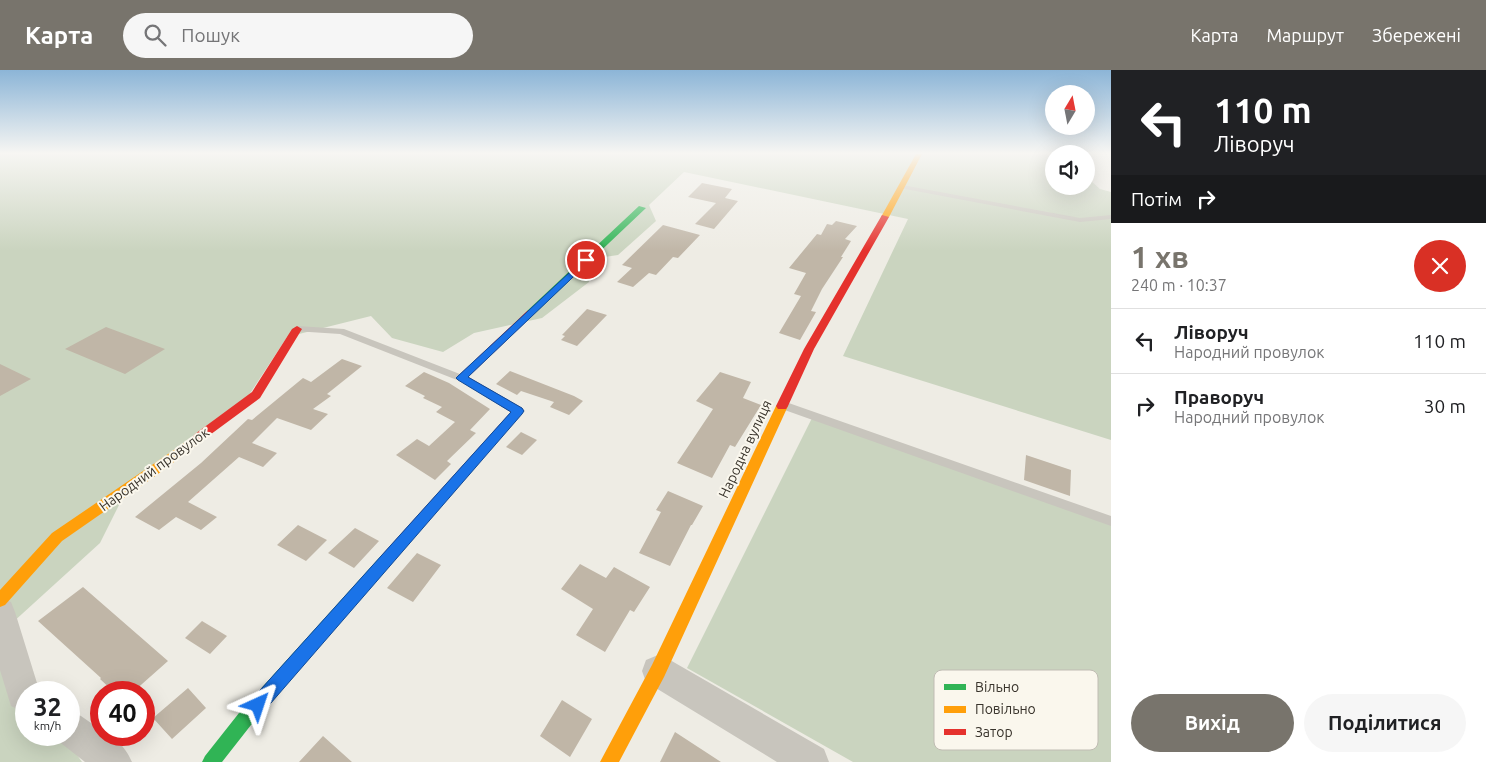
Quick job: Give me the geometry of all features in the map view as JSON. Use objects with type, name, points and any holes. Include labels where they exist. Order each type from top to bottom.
[{"type":"street","name":"Народна вулиця","points":[[609,762],[658,671],[809,349],[902,187]]},
{"type":"street","points":[[211,762],[245,719],[518,411],[462,378],[642,208]]},
{"type":"street","name":"Народний провулок","points":[[0,600],[57,537],[150,474],[256,395],[298,329]]},
{"type":"street","points":[[0,612],[19,681]]},
{"type":"street","points":[[658,671],[810,762]]},
{"type":"street","points":[[80,736],[114,762]]},
{"type":"lane","points":[[902,187],[1080,220],[1111,217]]},
{"type":"lane","points":[[298,329],[341,332],[462,378]]},
{"type":"lane","points":[[783,405],[1111,521]]},
{"type":"green space","points":[[0,186],[669,186],[649,205],[656,221],[618,255],[591,259],[589,282],[542,318],[474,333],[443,352],[392,338],[371,316],[287,337],[249,395],[131,481],[100,543],[0,634]]},
{"type":"green space","points":[[752,186],[1045,186],[1045,195],[1095,195],[1095,186],[1097,186],[1111,192],[1111,440],[843,356],[908,219]]},
{"type":"green space","points":[[813,416],[1111,521],[1111,762],[853,762],[687,668]]},
{"type":"green space","points":[[0,649],[24,681],[15,681],[15,746],[71,746],[82,762],[0,762]]},
{"type":"building","points":[[699,186],[718,186],[732,189],[725,198],[738,201],[714,229],[695,224],[716,203],[688,197]]},
{"type":"building","points":[[836,221],[857,226],[845,239],[851,241],[811,311],[816,312],[800,340],[779,333],[801,296],[794,294],[806,273],[789,268],[817,234],[821,235],[827,224],[832,225]]},
{"type":"building","points":[[663,225],[700,235],[678,258],[673,257],[656,275],[649,273],[633,287],[617,282],[632,268],[622,265]]},
{"type":"building","points":[[587,309],[607,315],[577,346],[561,340],[565,336],[562,335]]},
{"type":"building","points":[[106,327],[165,349],[125,374],[65,349]]},
{"type":"building","points":[[342,359],[362,366],[327,394],[331,396],[313,409],[328,414],[311,430],[277,418],[252,443],[277,453],[263,467],[239,457],[188,502],[217,517],[201,530],[176,517],[159,530],[135,517],[201,463],[248,419],[252,420],[303,378],[311,382]]},
{"type":"building","points":[[0,364],[31,379],[0,396]]},
{"type":"building","points":[[510,371],[583,401],[569,415],[550,407],[554,402],[521,391],[517,395],[496,384]]},
{"type":"building","points":[[424,372],[449,383],[490,409],[470,430],[476,433],[447,461],[451,464],[435,480],[396,455],[417,439],[429,446],[455,422],[436,412],[442,407],[423,398],[425,396],[405,386]]},
{"type":"building","points":[[720,372],[751,382],[743,398],[761,405],[735,447],[730,445],[712,478],[677,463],[713,409],[696,401]]},
{"type":"building","points":[[521,432],[537,440],[522,455],[506,447]]},
{"type":"building","points":[[1026,455],[1071,470],[1070,496],[1024,480]]},
{"type":"building","points":[[668,491],[703,506],[670,566],[639,553],[661,512],[656,510]]},
{"type":"building","points":[[298,525],[327,540],[306,561],[277,545]]},
{"type":"building","points":[[355,528],[379,541],[354,568],[328,553]]},
{"type":"building","points":[[417,553],[441,565],[413,602],[387,588]]},
{"type":"building","points":[[580,564],[606,578],[614,567],[650,587],[634,612],[630,610],[605,652],[576,635],[593,609],[561,589]]},
{"type":"building","points":[[83,587],[168,661],[145,681],[102,681],[38,621]]},
{"type":"building","points":[[202,621],[227,636],[210,654],[185,638]]},
{"type":"building","points":[[188,688],[206,708],[172,739],[155,720],[155,716]]},
{"type":"building","points":[[562,700],[592,719],[570,757],[540,736]]},
{"type":"building","points":[[675,732],[721,762],[660,762]]},
{"type":"building","points":[[323,736],[352,762],[299,762]]},
{"type":"traffic: fast","points":[[530,313],[642,208]]},
{"type":"traffic: fast","points":[[211,762],[245,719],[386,560]]},
{"type":"traffic: slow","points":[[885,217],[902,186]]},
{"type":"traffic: slow","points":[[609,762],[658,671],[782,406]]},
{"type":"traffic: slow","points":[[0,600],[57,537],[150,474],[199,437]]},
{"type":"traffic: jam","points":[[782,406],[809,349],[885,217]]},
{"type":"traffic: jam","points":[[386,560],[518,411],[461,378],[530,313]]},
{"type":"traffic: jam","points":[[199,437],[256,395],[297,329]]},
{"type":"route","points":[[258,705],[518,411],[462,378],[586,260]]}]
